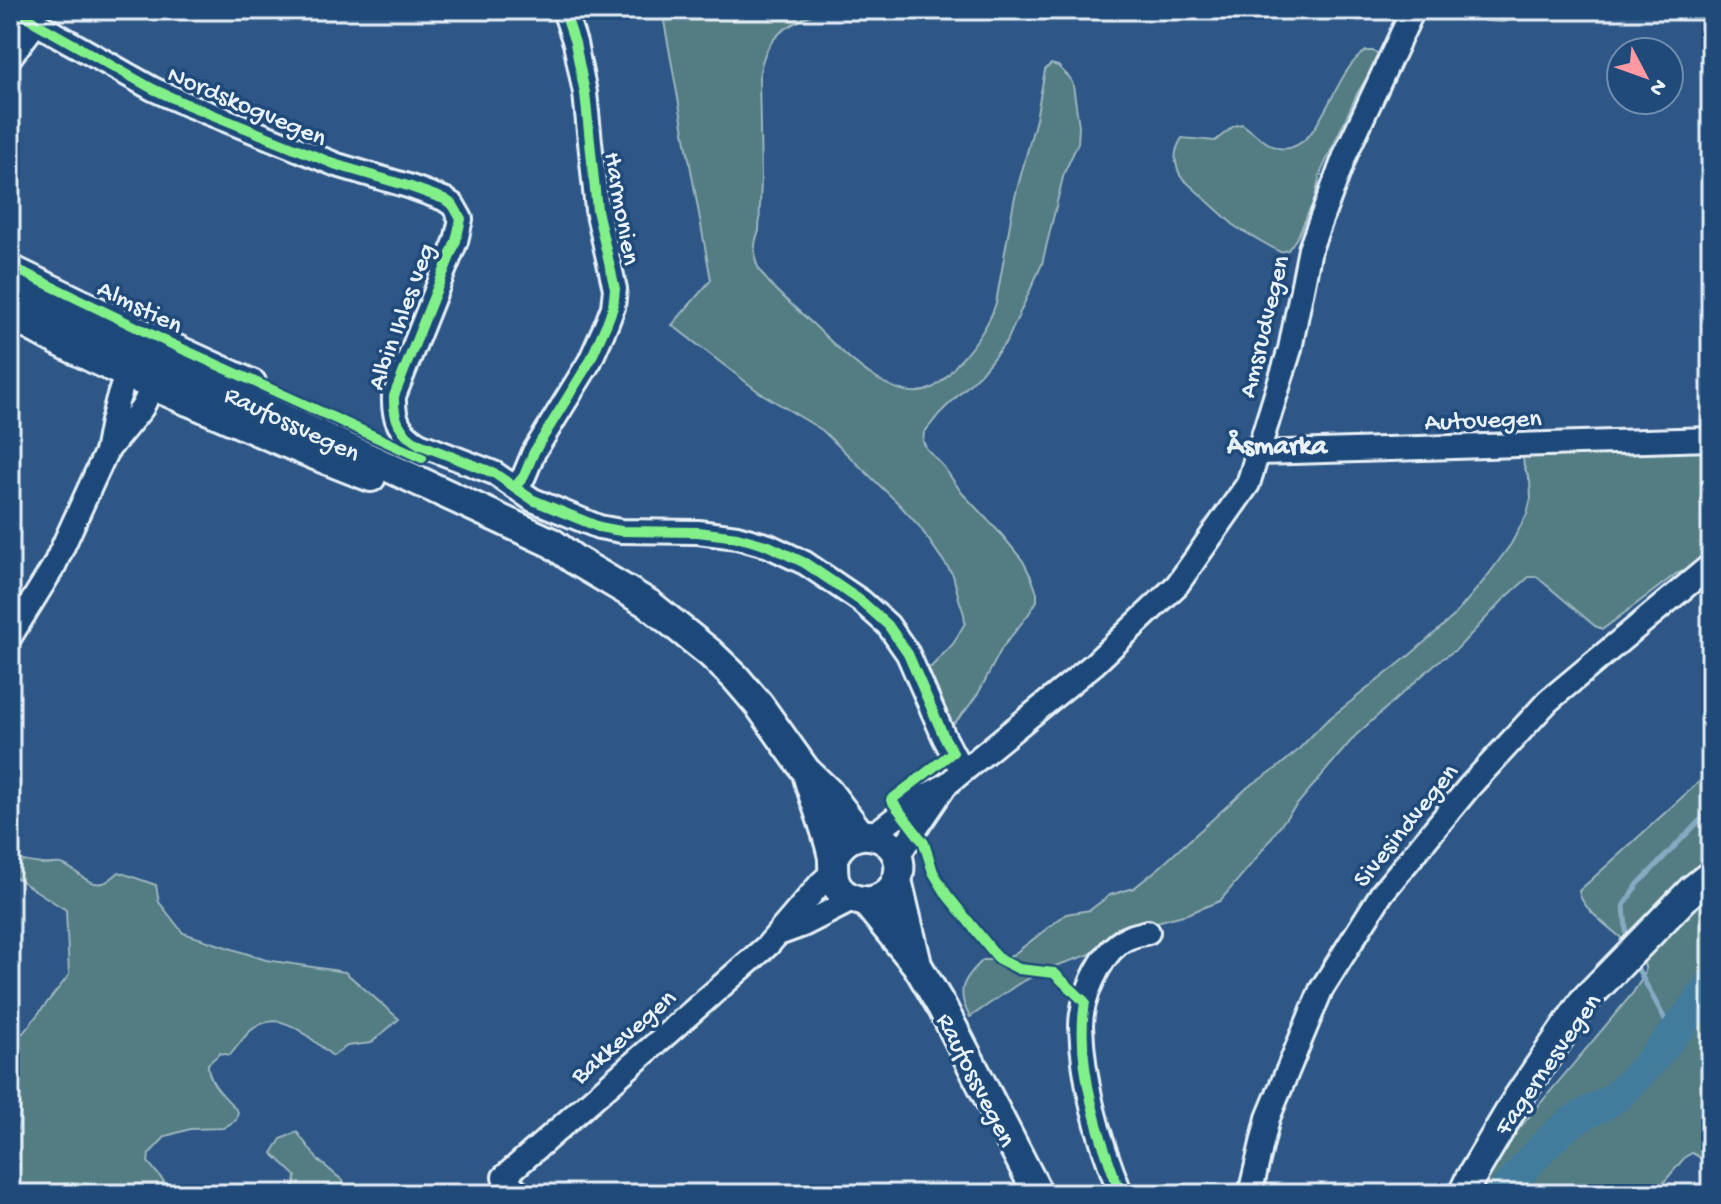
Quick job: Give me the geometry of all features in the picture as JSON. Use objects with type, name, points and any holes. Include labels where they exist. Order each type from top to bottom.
[{"type":"main road","name":"Raufossvegen","points":[[10,287],[131,362],[552,543],[649,604],[735,677],[806,771],[866,835],[888,843],[897,869],[917,965]]},
{"type":"main road","name":"Raufossvegen","points":[[10,314],[78,352],[131,362]]},
{"type":"main road","name":"Raufossvegen","points":[[806,771],[840,890],[860,900],[917,965],[943,1009],[1038,1194]]},
{"type":"main road","points":[[833,864],[843,842],[866,835]]},
{"type":"main road","points":[[860,900],[885,896],[891,890],[897,869]]},
{"type":"main road","name":"Fagernesvegen","points":[[1463,1194],[1518,1098],[1584,1001],[1692,890],[1711,875]]},
{"type":"street","name":"Harmonien","points":[[515,487],[590,361],[613,307],[615,289],[597,210],[585,93],[575,43],[564,10]]},
{"type":"street","name":"Amsrudvegen","points":[[866,835],[954,778],[1094,664],[1177,585],[1248,484],[1290,349],[1310,249],[1346,153],[1413,10]]},
{"type":"street","points":[[10,57],[27,17]]},
{"type":"street","name":"Nordskogvegen","points":[[27,17],[153,89],[252,133],[337,165],[444,199],[460,214],[461,223]]},
{"type":"street","name":"Albin Ihles veg","points":[[461,223],[397,388],[394,405],[396,422],[408,437],[419,444],[494,473],[515,487]]},
{"type":"street","name":"Almstien","points":[[10,266],[254,382]]},
{"type":"street","points":[[10,637],[54,566],[106,452],[120,388],[131,362]]},
{"type":"street","points":[[106,452],[142,408],[159,374]]},
{"type":"street","name":"Autovegen","points":[[1257,453],[1711,439]]},
{"type":"street","points":[[515,487],[533,500],[599,527],[737,537],[769,546],[805,563],[861,601],[888,625],[908,654],[944,737],[954,778]]},
{"type":"street","name":"Sivesindvegen","points":[[1250,1194],[1268,1118],[1321,990],[1382,893],[1469,787],[1548,701],[1711,565]]},
{"type":"street","name":"Amsrudvegen","points":[[897,869],[954,778]]},
{"type":"street","name":"Bakkevegen","points":[[520,1194],[504,1177],[755,956],[821,883],[833,864]]},
{"type":"street","name":"Bakkevegen","points":[[776,935],[860,900]]},
{"type":"street","points":[[1121,1194],[1096,1124],[1081,1023],[1095,975],[1109,953],[1127,938],[1148,932]]},
{"type":"green space","points":[[662,10],[821,10],[779,34],[762,62],[759,77],[761,180],[755,259],[769,283],[840,350],[869,374],[901,390],[916,392],[937,385],[985,328],[996,303],[1014,201],[1036,119],[1045,70],[1051,64],[1058,66],[1073,85],[1079,126],[1078,143],[1064,173],[1042,264],[1007,341],[924,433],[926,448],[1023,561],[1037,593],[1037,601],[1002,648],[979,692],[942,737],[922,669],[931,667],[953,644],[965,623],[953,575],[919,526],[822,430],[759,392],[672,325],[711,280]]},
{"type":"green space","points":[[1435,10],[1546,10],[1528,18],[1502,22],[1486,21],[1462,13],[1438,13]]},
{"type":"green space","points":[[1366,51],[1381,55],[1358,92],[1320,174],[1315,198],[1298,236],[1288,250],[1280,252],[1236,227],[1181,177],[1176,157],[1182,138],[1215,141],[1234,126],[1242,124],[1278,148],[1293,147],[1305,139],[1316,126],[1344,75]]},
{"type":"green space","points":[[1711,443],[1711,571],[1692,568],[1676,574],[1603,629],[1595,626],[1537,577],[1529,577],[1457,649],[1436,663],[1355,736],[1220,901],[1187,914],[1122,931],[1088,955],[1049,968],[1018,984],[970,1017],[963,1000],[963,986],[983,960],[999,960],[1014,954],[1066,914],[1090,910],[1110,895],[1134,888],[1248,787],[1277,768],[1325,722],[1454,616],[1511,544],[1527,514],[1531,498],[1523,458],[1525,450]]},
{"type":"green space","points":[[1711,771],[1711,1164],[1692,1153],[1685,1157],[1654,1194],[1481,1194],[1502,1149],[1633,993],[1645,971],[1644,962],[1637,953],[1591,911],[1579,891]]},
{"type":"green space","points":[[10,855],[29,862],[61,864],[92,882],[103,883],[119,872],[156,885],[159,902],[183,933],[266,960],[345,972],[399,1019],[371,1043],[347,1046],[333,1056],[300,1030],[271,1021],[252,1030],[230,1055],[220,1053],[208,1064],[209,1071],[214,1084],[238,1112],[236,1120],[223,1128],[190,1129],[166,1136],[149,1154],[148,1162],[174,1194],[10,1194],[10,1139],[18,1128],[20,1112],[10,1086],[10,1038],[23,1033],[69,975],[66,910],[10,874]]},
{"type":"green space","points":[[297,1132],[318,1160],[343,1181],[347,1188],[345,1194],[288,1194],[296,1176],[272,1153],[281,1139]]},
{"type":"waterway","points":[[1627,942],[1624,905],[1638,884],[1711,809]]},
{"type":"waterway","points":[[1634,962],[1673,1034]]},
{"type":"waterway","points":[[1502,1194],[1555,1135],[1576,1119],[1615,1098],[1668,1041],[1711,985]]},
{"type":"cycle path","points":[[19,10],[36,23],[153,89],[186,104],[337,165],[408,186],[453,205],[461,219],[456,241],[394,396],[399,424],[412,440],[494,473],[533,500],[599,527],[621,531],[698,532],[737,537],[769,546],[805,563],[861,601],[888,625],[908,654],[953,752],[891,800],[924,843],[933,872],[947,895],[999,959],[1019,969],[1054,973],[1085,1002],[1083,1050],[1086,1075],[1097,1125],[1121,1194]]},
{"type":"cycle path","points":[[515,487],[590,361],[613,307],[615,289],[597,210],[585,93],[575,43],[564,10]]},
{"type":"cycle path","points":[[10,266],[167,342],[422,458]]},
{"type":"district","name":"Åsmarka","points":[[1277,443]]}]
